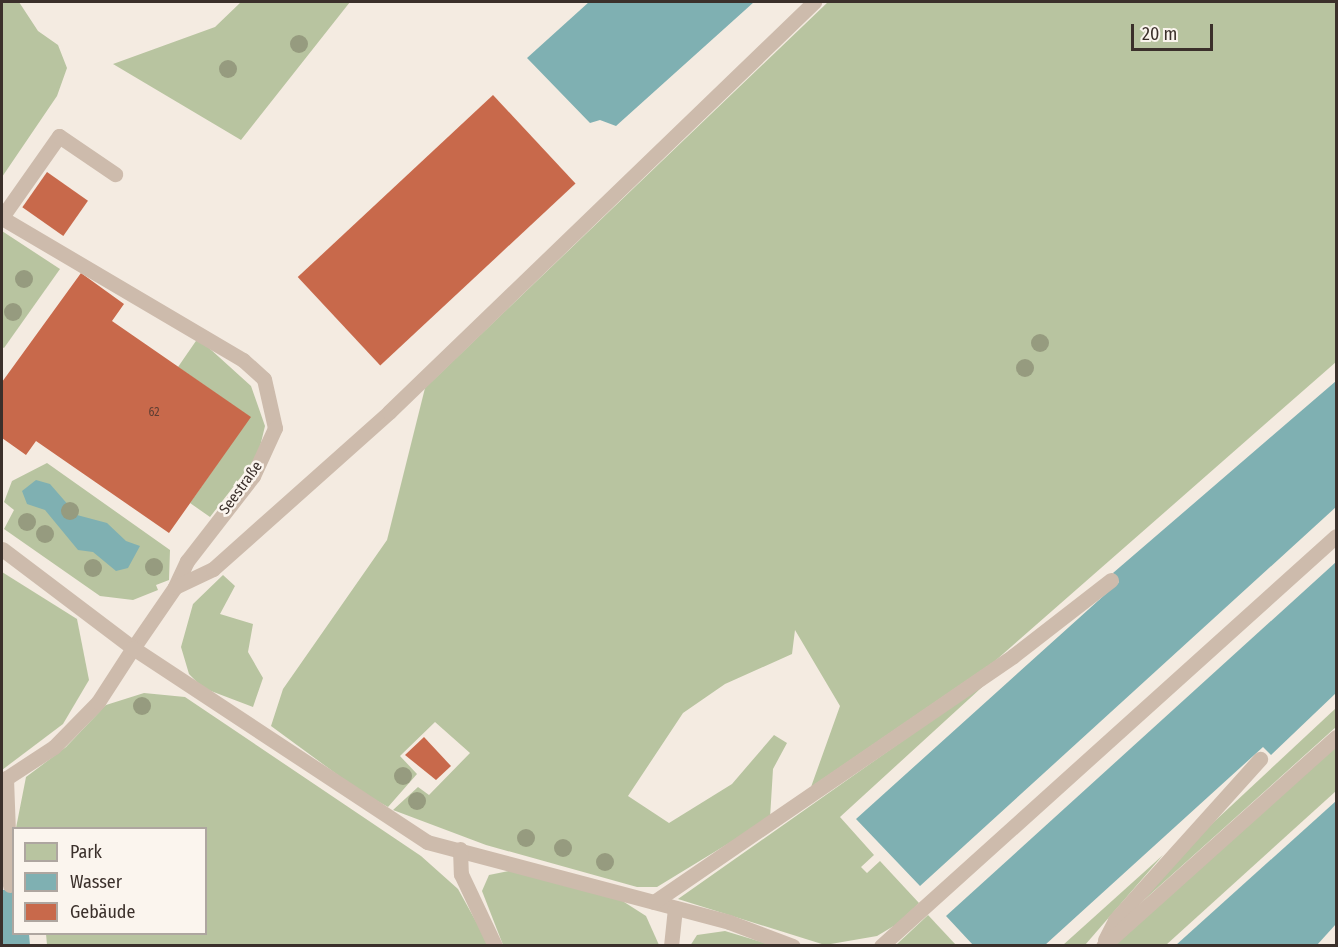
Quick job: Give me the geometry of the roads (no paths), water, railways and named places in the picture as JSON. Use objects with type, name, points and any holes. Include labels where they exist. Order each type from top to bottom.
[{"type":"lane","points":[[175,587],[213,568],[389,412],[814,2]]},
{"type":"lane","points":[[2,217],[59,136],[115,174]]},
{"type":"lane","name":"Seestraße","points":[[2,217],[243,360],[264,379],[275,428],[267,452],[187,561],[175,587],[98,702],[54,747],[4,780]]},
{"type":"lane","points":[[881,945],[1336,536]]},
{"type":"lane","points":[[2,549],[133,648],[386,819],[427,842],[654,902],[793,945]]},
{"type":"lane","points":[[654,902],[1013,656],[1111,580]]},
{"type":"lane","points":[[1103,945],[1336,737]]},
{"type":"lane","points":[[1103,945],[1115,920],[1260,759]]},
{"type":"lane","points":[[4,780],[10,885]]},
{"type":"lane","points":[[460,849],[461,874],[495,945]]},
{"type":"lane","points":[[671,945],[675,908]]},
{"type":"water","points":[[589,2],[754,2],[616,126],[600,120],[590,123],[527,58]]},
{"type":"water","points":[[1336,381],[1336,507],[920,886],[856,819],[1119,582],[1113,573]]},
{"type":"water","points":[[36,480],[50,484],[77,515],[107,523],[126,541],[140,546],[128,568],[116,571],[93,552],[78,550],[45,510],[27,504],[22,491]]},
{"type":"water","points":[[1336,562],[1336,693],[1271,755],[1263,747],[1045,945],[973,945],[946,916]]},
{"type":"water","points":[[1336,801],[1336,924],[1317,945],[1176,945]]},
{"type":"water","points":[[12,889],[12,935],[29,935],[30,945],[2,945],[2,890]]}]
